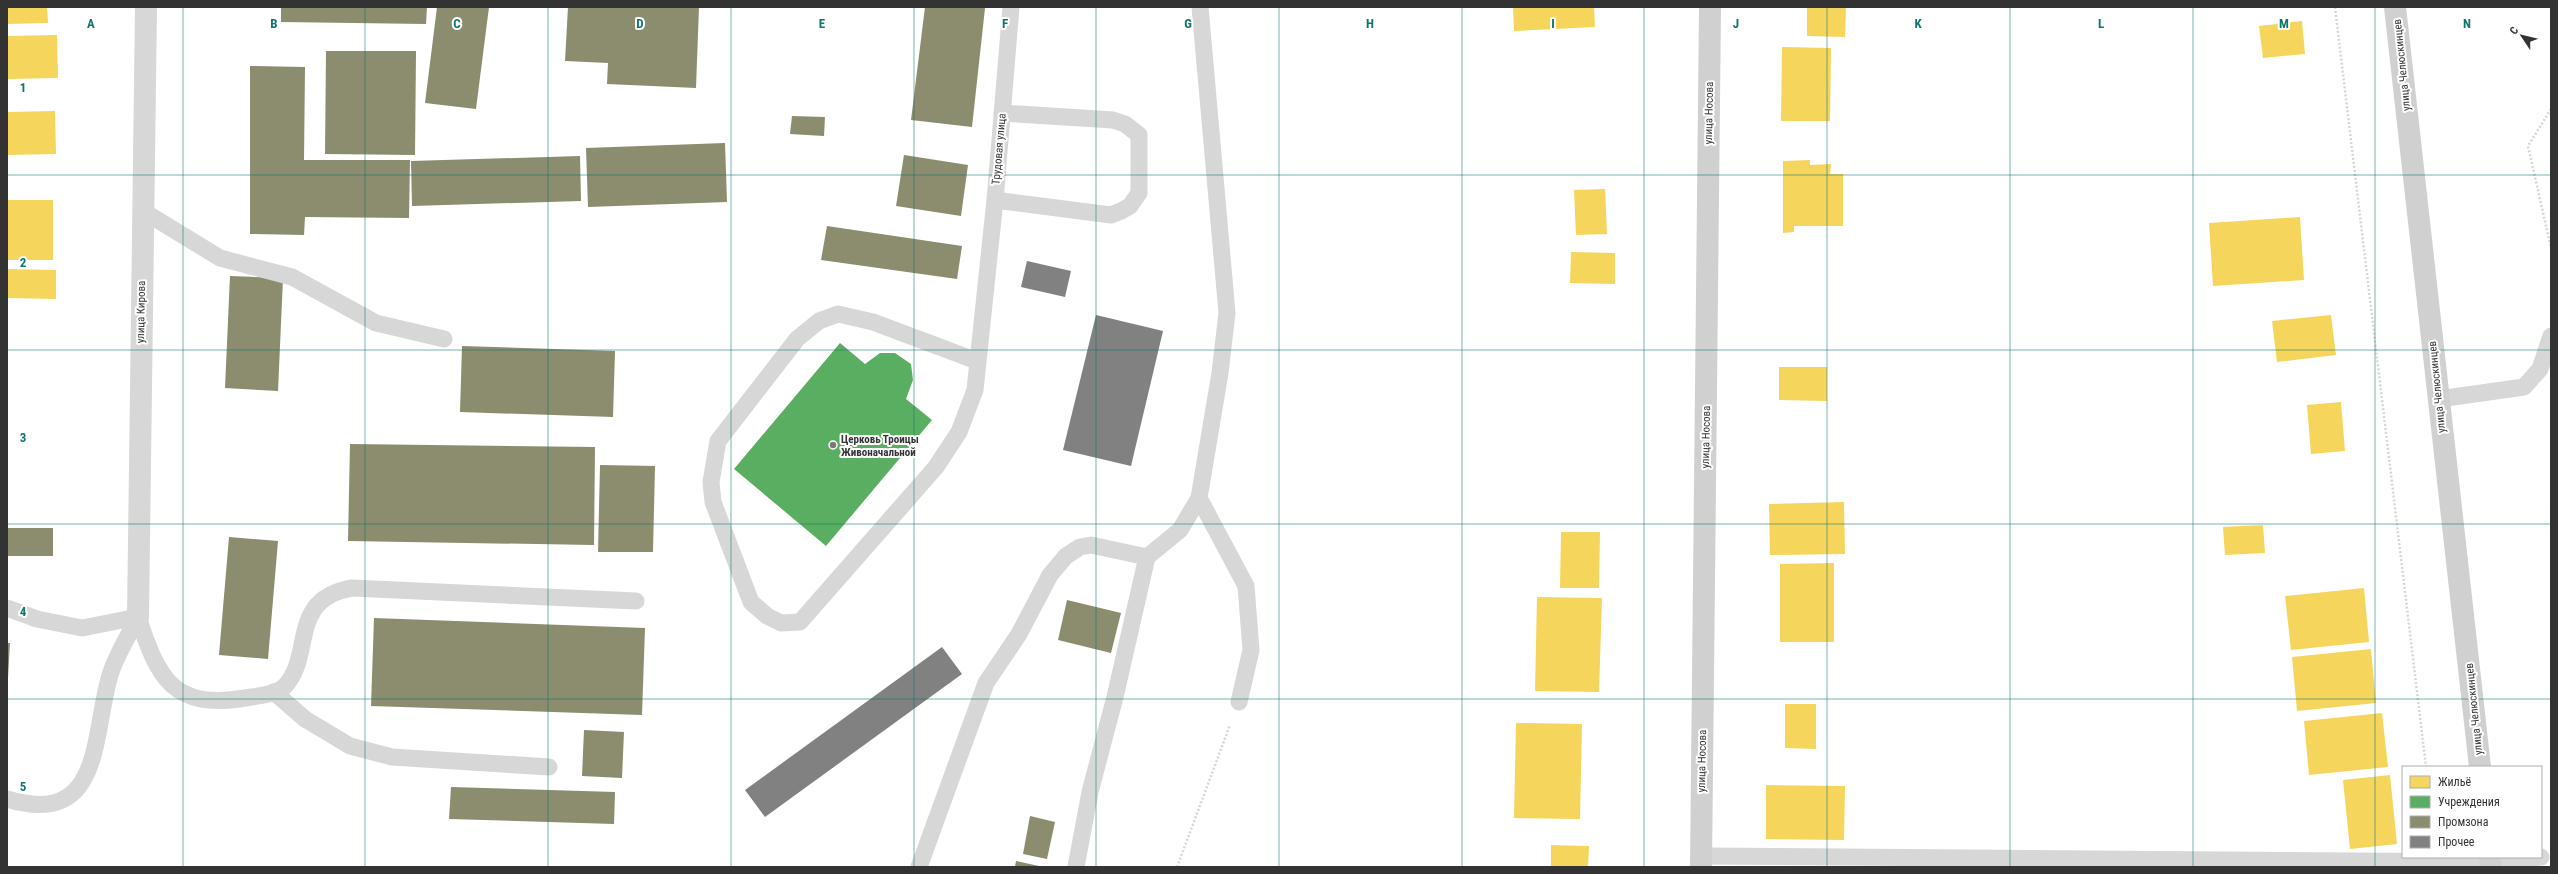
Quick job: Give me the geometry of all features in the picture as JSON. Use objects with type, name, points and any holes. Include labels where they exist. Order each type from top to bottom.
[{"type":"street","name":"улица Кирова","points":[[138,617],[146,7]]},
{"type":"street","name":"улица Носова","points":[[1701,862],[1710,7]]},
{"type":"street","name":"улица Челюскинцев","points":[[2395,7],[2480,766]]},
{"type":"lane","name":"Трудовая улица","points":[[977,361],[873,322],[838,314],[819,321],[797,339],[718,441],[711,482],[713,502],[751,602],[766,616],[780,623],[800,622],[936,467],[958,432],[975,390],[995,200],[1011,7]]},
{"type":"lane","points":[[1076,867],[1090,792],[1115,697],[1146,557],[1180,530],[1199,498],[1220,373],[1227,313],[1200,7]]},
{"type":"lane","points":[[995,200],[1111,215],[1130,206],[1139,193],[1139,135],[1125,124],[1113,120],[1002,113]]},
{"type":"lane","points":[[143,211],[220,258],[292,277],[376,323],[444,338]]},
{"type":"lane","points":[[2439,399],[2524,387],[2540,368],[2551,336]]},
{"type":"lane","points":[[1199,498],[1246,586],[1251,650],[1239,702]]},
{"type":"lane","points":[[919,867],[986,683],[1018,634],[1050,575],[1066,556],[1080,547],[1091,545],[1146,557]]},
{"type":"lane","points":[[138,617],[162,676],[171,686],[187,695],[209,702],[274,692],[284,687],[294,674],[303,635],[311,616],[320,602],[336,591],[352,588],[636,601]]},
{"type":"lane","points":[[7,608],[37,619],[82,628],[138,617]]},
{"type":"lane","points":[[7,799],[50,804],[70,796],[81,786],[91,765],[111,674],[138,617]]},
{"type":"lane","points":[[274,692],[305,719],[350,746],[392,757],[550,767]]},
{"type":"lane","points":[[1701,862],[2491,862],[2531,858]]},
{"type":"path","points":[[2334,7],[2426,766]]},
{"type":"path","points":[[2551,109],[2528,146],[2551,248]]},
{"type":"path","points":[[1177,867],[1239,702]]},
{"type":"building: Жильё","points":[[7,7],[47,7],[48,23],[7,24]]},
{"type":"building: Жильё","points":[[1513,7],[1594,7],[1595,27],[1514,31]]},
{"type":"building: Жильё","points":[[1807,7],[1846,7],[1845,37],[1807,36]]},
{"type":"building: Жильё","points":[[2302,21],[2305,54],[2263,58],[2259,26]]},
{"type":"building: Жильё","points":[[57,35],[58,78],[7,79],[7,36]]},
{"type":"building: Жильё","points":[[1782,47],[1831,48],[1830,121],[1781,121]]},
{"type":"building: Жильё","points":[[55,111],[56,154],[7,155],[7,112]]},
{"type":"building: Жильё","points":[[1810,160],[1810,165],[1831,164],[1830,174],[1843,174],[1843,226],[1794,226],[1794,232],[1783,233],[1783,161]]},
{"type":"building: Жильё","points":[[1605,189],[1607,234],[1576,235],[1574,190]]},
{"type":"building: Жильё","points":[[7,200],[53,200],[53,260],[7,260]]},
{"type":"building: Жильё","points":[[2300,217],[2304,280],[2213,286],[2209,223]]},
{"type":"building: Жильё","points":[[1571,252],[1615,253],[1615,284],[1570,283]]},
{"type":"building: Жильё","points":[[7,269],[56,270],[56,299],[7,298]]},
{"type":"building: Жильё","points":[[2331,315],[2336,355],[2277,362],[2272,321]]},
{"type":"building: Жильё","points":[[1779,367],[1827,367],[1827,401],[1779,400]]},
{"type":"building: Жильё","points":[[2341,402],[2345,451],[2311,454],[2307,405]]},
{"type":"building: Жильё","points":[[1844,502],[1845,554],[1770,555],[1769,504]]},
{"type":"building: Жильё","points":[[2263,525],[2265,553],[2225,555],[2223,527]]},
{"type":"building: Жильё","points":[[1561,532],[1600,532],[1599,588],[1560,588]]},
{"type":"building: Жильё","points":[[1834,563],[1834,642],[1780,642],[1780,564]]},
{"type":"building: Жильё","points":[[2364,588],[2369,642],[2291,650],[2285,596]]},
{"type":"building: Жильё","points":[[1537,597],[1602,598],[1599,692],[1535,691]]},
{"type":"building: Жильё","points":[[2371,649],[2376,703],[2297,711],[2292,657]]},
{"type":"building: Жильё","points":[[1785,704],[1816,704],[1816,749],[1785,748]]},
{"type":"building: Жильё","points":[[2382,713],[2388,767],[2309,775],[2304,721]]},
{"type":"building: Жильё","points":[[1516,723],[1582,724],[1580,819],[1514,818]]},
{"type":"building: Жильё","points":[[2390,775],[2397,844],[2350,849],[2343,780]]},
{"type":"building: Жильё","points":[[1766,785],[1845,786],[1844,840],[1766,839]]},
{"type":"building: Жильё","points":[[1551,845],[1589,846],[1588,867],[1551,867]]},
{"type":"building: Учреждения","name":"Церковь Троицы Живоначальной","points":[[840,343],[865,364],[880,353],[895,353],[911,364],[913,380],[906,399],[932,420],[826,546],[734,469]]},
{"type":"building: Промзона","points":[[281,7],[427,7],[426,24],[281,22]]},
{"type":"building: Промзона","points":[[437,7],[489,7],[476,109],[425,103]]},
{"type":"building: Промзона","points":[[568,7],[699,7],[696,88],[607,84],[608,63],[565,61]]},
{"type":"building: Промзона","points":[[925,7],[985,8],[972,127],[911,120]]},
{"type":"building: Промзона","points":[[326,51],[416,51],[415,155],[325,154]]},
{"type":"building: Промзона","points":[[250,66],[305,67],[304,160],[410,160],[409,218],[305,217],[304,235],[250,234]]},
{"type":"building: Промзона","points":[[792,116],[825,117],[824,136],[790,134]]},
{"type":"building: Промзона","points":[[725,143],[727,202],[588,207],[586,148]]},
{"type":"building: Промзона","points":[[904,155],[968,165],[961,216],[896,206]]},
{"type":"building: Промзона","points":[[580,156],[581,201],[412,206],[411,161]]},
{"type":"building: Промзона","points":[[827,226],[962,246],[957,279],[821,260]]},
{"type":"building: Промзона","points":[[230,276],[283,278],[278,391],[225,388]]},
{"type":"building: Промзона","points":[[462,346],[615,351],[613,417],[460,412]]},
{"type":"building: Промзона","points":[[350,444],[595,447],[594,545],[348,541]]},
{"type":"building: Промзона","points":[[600,465],[655,466],[653,552],[598,552]]},
{"type":"building: Промзона","points":[[7,528],[53,528],[53,556],[7,556]]},
{"type":"building: Промзона","points":[[229,537],[278,541],[268,659],[219,655]]},
{"type":"building: Промзона","points":[[1067,600],[1121,613],[1111,653],[1058,640]]},
{"type":"building: Промзона","points":[[374,618],[645,628],[642,715],[371,706]]},
{"type":"building: Промзона","points":[[7,643],[10,643],[8,678],[7,678]]},
{"type":"building: Промзона","points":[[584,730],[624,732],[622,778],[582,776]]},
{"type":"building: Промзона","points":[[451,787],[615,792],[614,824],[449,819]]},
{"type":"building: Промзона","points":[[1030,816],[1055,822],[1047,859],[1023,854]]},
{"type":"building: Промзона","points":[[1016,861],[1039,866],[1039,867],[1015,867]]},
{"type":"building: Прочее","points":[[1027,261],[1071,271],[1065,297],[1021,287]]},
{"type":"building: Прочее","points":[[1096,315],[1163,331],[1131,466],[1063,450]]},
{"type":"building: Прочее","points":[[942,647],[962,674],[765,817],[745,790]]},
{"type":"place","name":"Церковь Троицы Живоначальной","points":[[833,445]]}]
